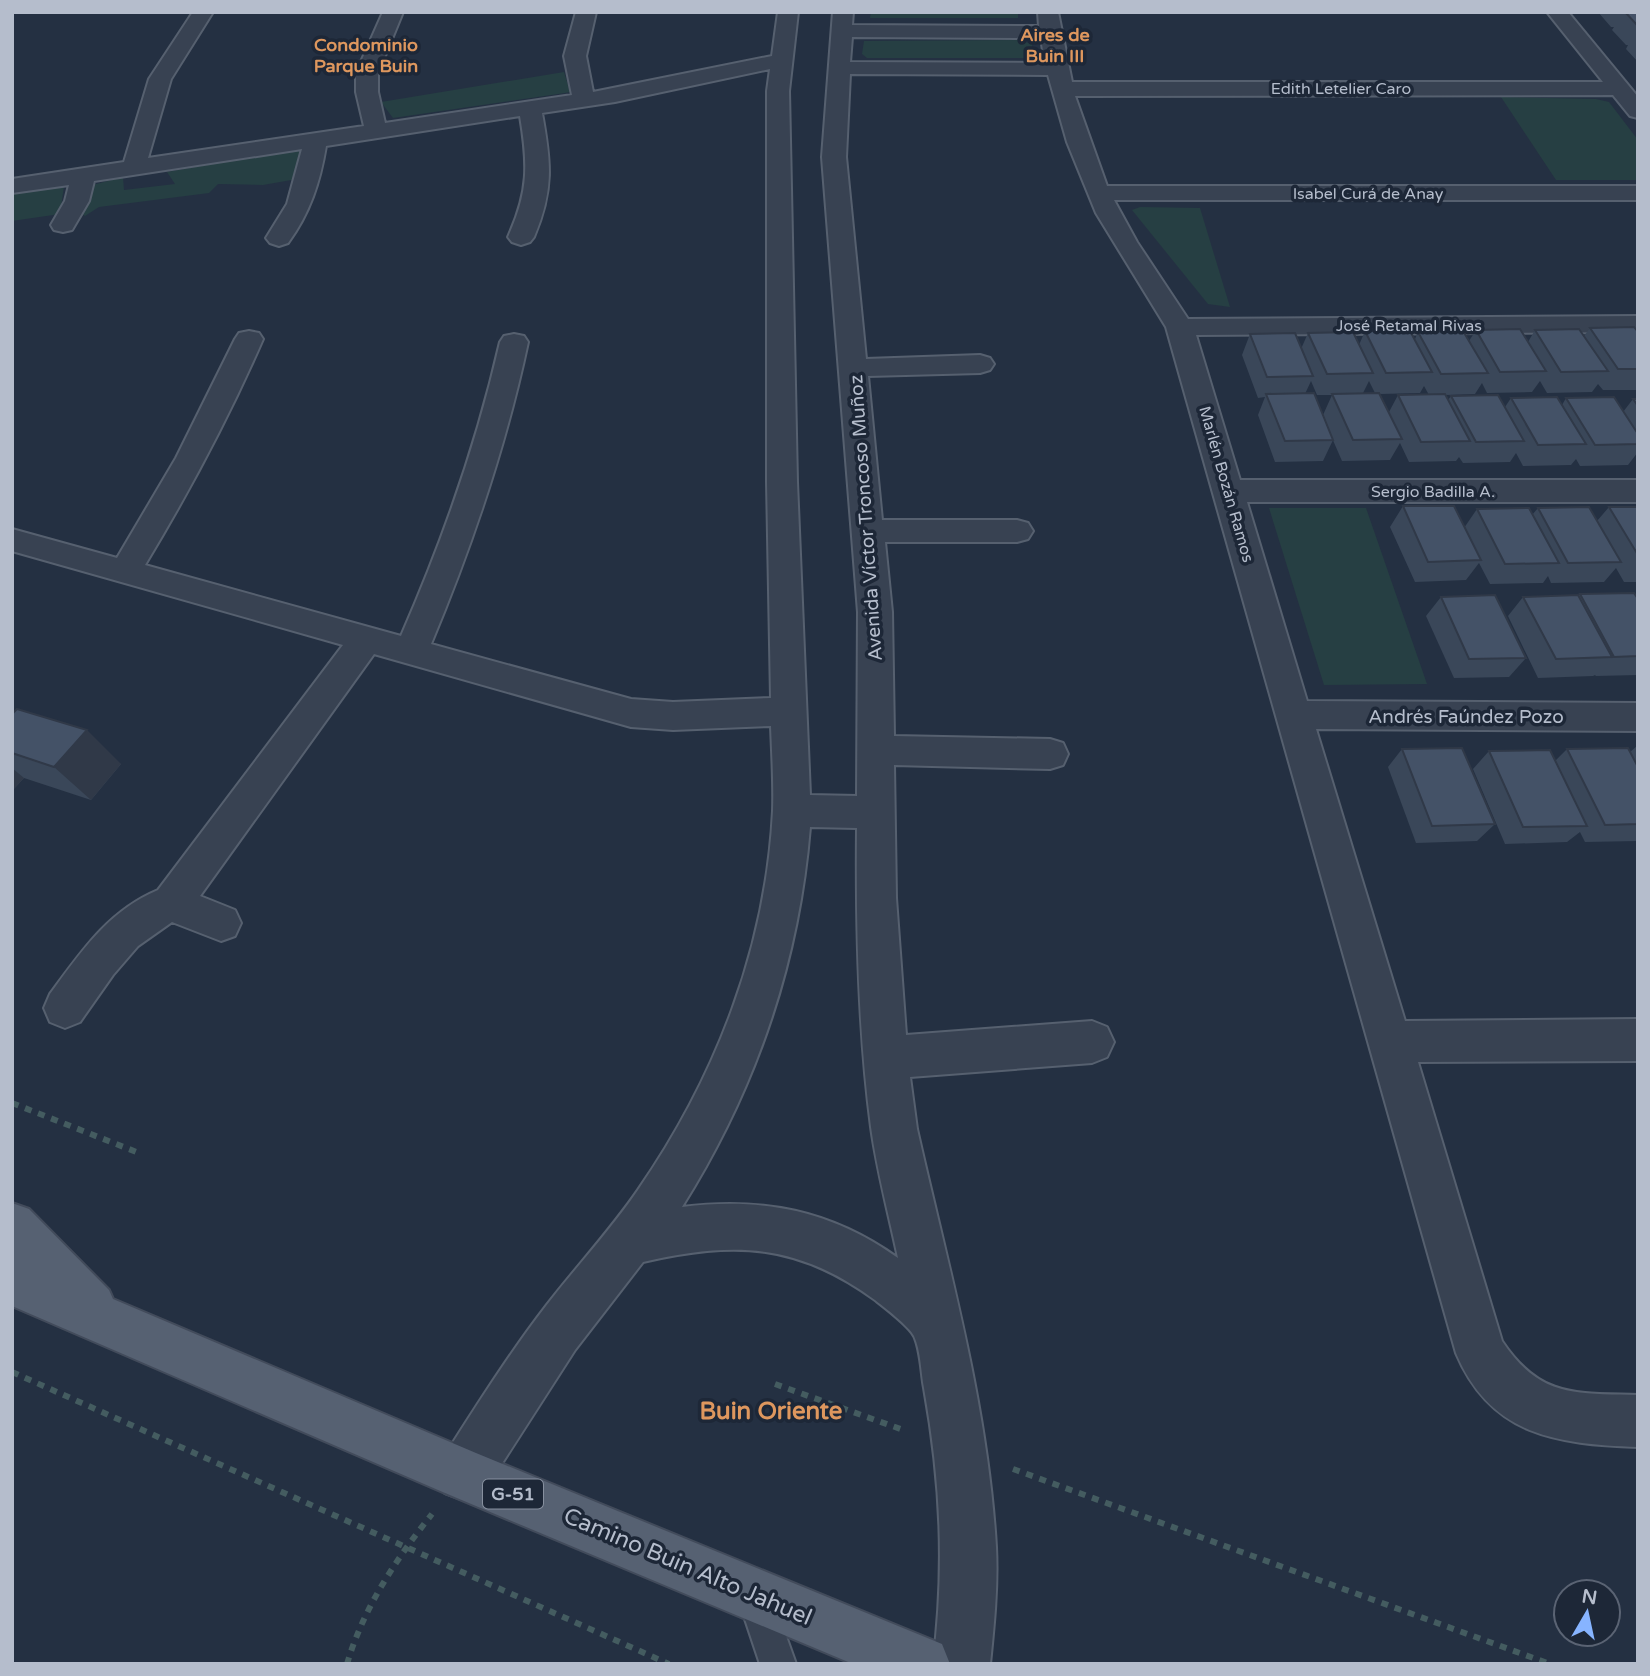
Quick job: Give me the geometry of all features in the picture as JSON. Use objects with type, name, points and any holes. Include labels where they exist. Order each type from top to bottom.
[{"type":"main road","name":"Camino Buin Alto Jahuel","points":[[12,1226],[105,1321]]},
{"type":"main road","name":"Camino Buin Alto Jahuel","points":[[12,1281],[464,1474],[922,1664]]},
{"type":"street","points":[[134,168],[160,79],[203,12]]},
{"type":"street","points":[[376,131],[367,92],[367,73],[393,12]]},
{"type":"street","points":[[585,100],[573,55],[586,12]]},
{"type":"street","name":"Avenida Víctor Troncoso Muñoz","points":[[788,12],[762,83],[855,368],[875,612],[876,898],[886,1058],[894,1129],[961,1450],[969,1549],[967,1614],[961,1664]]},
{"type":"street","points":[[1557,12],[1638,111]]},
{"type":"street","points":[[841,37],[1048,22]]},
{"type":"street","name":"Marlén Bozán Ramos","points":[[1048,22],[1062,79],[1099,193],[1120,234],[1181,327],[1474,1334],[1491,1372],[1525,1403],[1545,1413],[1566,1418],[1638,1421]]},
{"type":"street","name":"Avenida Víctor Troncoso Muñoz","points":[[464,1474],[511,1398],[559,1329],[629,1242],[682,1164],[723,1088],[764,984],[777,934],[789,861],[792,810],[782,495],[809,225],[834,156],[841,37]]},
{"type":"street","name":"Edith Letelier Caro","points":[[841,37],[1062,79],[1619,88]]},
{"type":"street","points":[[615,95],[762,83]]},
{"type":"street","points":[[12,186],[615,95],[762,83]]},
{"type":"street","points":[[521,237],[532,213],[540,184],[530,108]]},
{"type":"street","points":[[279,237],[292,222],[304,195],[315,141]]},
{"type":"street","points":[[63,225],[78,201],[83,176]]},
{"type":"street","name":"Isabel Curá de Anay","points":[[1099,193],[1638,192]]},
{"type":"street","name":"José Retamal Rivas","points":[[1181,327],[1638,324]]},
{"type":"street","points":[[125,572],[171,497],[208,429],[249,340]]},
{"type":"street","points":[[411,652],[469,510],[498,415],[514,342]]},
{"type":"street","points":[[855,368],[981,364]]},
{"type":"street","name":"Sergio Badilla A.","points":[[1229,491],[1638,491]]},
{"type":"street","points":[[869,531],[1017,531]]},
{"type":"street","points":[[12,540],[631,713],[673,716],[790,711]]},
{"type":"street","points":[[65,1008],[129,926],[147,912],[172,903],[366,640]]},
{"type":"street","name":"Andrés Faúndez Pozo","points":[[1294,715],[1638,716]]},
{"type":"street","points":[[875,750],[1050,754]]},
{"type":"street","points":[[792,810],[875,813]]},
{"type":"street","points":[[172,903],[221,923]]},
{"type":"street","points":[[1391,1042],[1638,1040]]},
{"type":"street","points":[[886,1058],[1091,1042]]},
{"type":"street","points":[[629,1242],[673,1230],[712,1225],[750,1225],[788,1230],[829,1243],[867,1263],[904,1289],[936,1322]]},
{"type":"lane","points":[[755,1594],[778,1664]]},
{"type":"path","points":[[12,1103],[139,1153]]},
{"type":"path","points":[[12,1373],[668,1664]]},
{"type":"path","points":[[775,1384],[1550,1664]]},
{"type":"path","points":[[347,1664],[356,1629],[406,1546],[464,1474]]},
{"type":"green space","points":[[871,12],[1018,12],[1018,18],[870,18]]},
{"type":"green space","points":[[1019,40],[1032,44],[1032,54],[1024,58],[867,58],[862,54],[864,41]]},
{"type":"green space","points":[[564,72],[570,92],[565,93],[393,118],[381,102]]},
{"type":"green space","points":[[1501,97],[1596,99],[1609,102],[1638,140],[1638,180],[1556,180]]},
{"type":"green space","points":[[300,149],[297,179],[263,185],[218,184],[209,193],[99,207],[85,216],[79,212],[85,187],[123,177],[124,190],[175,184],[167,172]]},
{"type":"green space","points":[[64,186],[60,214],[12,221],[12,194]]},
{"type":"green space","points":[[1140,207],[1200,208],[1230,307],[1208,304],[1132,210]]},
{"type":"green space","points":[[1269,508],[1366,508],[1427,684],[1324,685]]},
{"type":"building","points":[[1625,12],[1638,12],[1638,25],[1637,25]]},
{"type":"building","points":[[1634,327],[1638,332],[1638,369],[1618,369],[1590,328]]},
{"type":"building","points":[[1520,329],[1546,371],[1500,372],[1476,330]]},
{"type":"building","points":[[1579,329],[1608,371],[1561,372],[1535,330]]},
{"type":"building","points":[[1365,331],[1410,331],[1432,372],[1386,373]]},
{"type":"building","points":[[1463,331],[1488,373],[1441,374],[1418,332]]},
{"type":"building","points":[[1353,332],[1373,373],[1327,374],[1308,333]]},
{"type":"building","points":[[1295,333],[1313,376],[1267,377],[1250,334]]},
{"type":"building","points":[[1314,393],[1333,440],[1285,441],[1266,394]]},
{"type":"building","points":[[1379,393],[1402,439],[1353,440],[1332,394]]},
{"type":"building","points":[[1445,394],[1470,441],[1421,442],[1398,395]]},
{"type":"building","points":[[1498,395],[1524,441],[1476,442],[1451,396]]},
{"type":"building","points":[[1557,397],[1586,444],[1538,445],[1511,398]]},
{"type":"building","points":[[1614,397],[1638,434],[1638,444],[1595,445],[1566,398]]},
{"type":"building","points":[[1403,506],[1454,506],[1481,560],[1428,562]]},
{"type":"building","points":[[1589,507],[1621,562],[1568,563],[1538,508]]},
{"type":"building","points":[[1609,507],[1638,507],[1638,555]]},
{"type":"building","points":[[1529,508],[1559,563],[1505,564],[1477,509]]},
{"type":"building","points":[[1634,593],[1638,599],[1638,656],[1614,657],[1580,594]]},
{"type":"building","points":[[1495,595],[1526,658],[1469,659],[1441,597]]},
{"type":"building","points":[[1578,595],[1612,657],[1556,659],[1523,597]]},
{"type":"building","points":[[17,709],[87,730],[54,767],[12,753],[12,714]]},
{"type":"building","points":[[1462,748],[1495,824],[1432,826],[1402,749]]},
{"type":"building","points":[[1628,748],[1638,767],[1638,824],[1605,825],[1567,749]]},
{"type":"building","points":[[1550,750],[1587,826],[1523,827],[1489,751]]},
{"type":"district","name":"Aires de Buin III","points":[[1055,45]]},
{"type":"district","name":"Condominio Parque Buin","points":[[366,55]]},
{"type":"district","name":"Buin Oriente","points":[[771,1411]]}]
